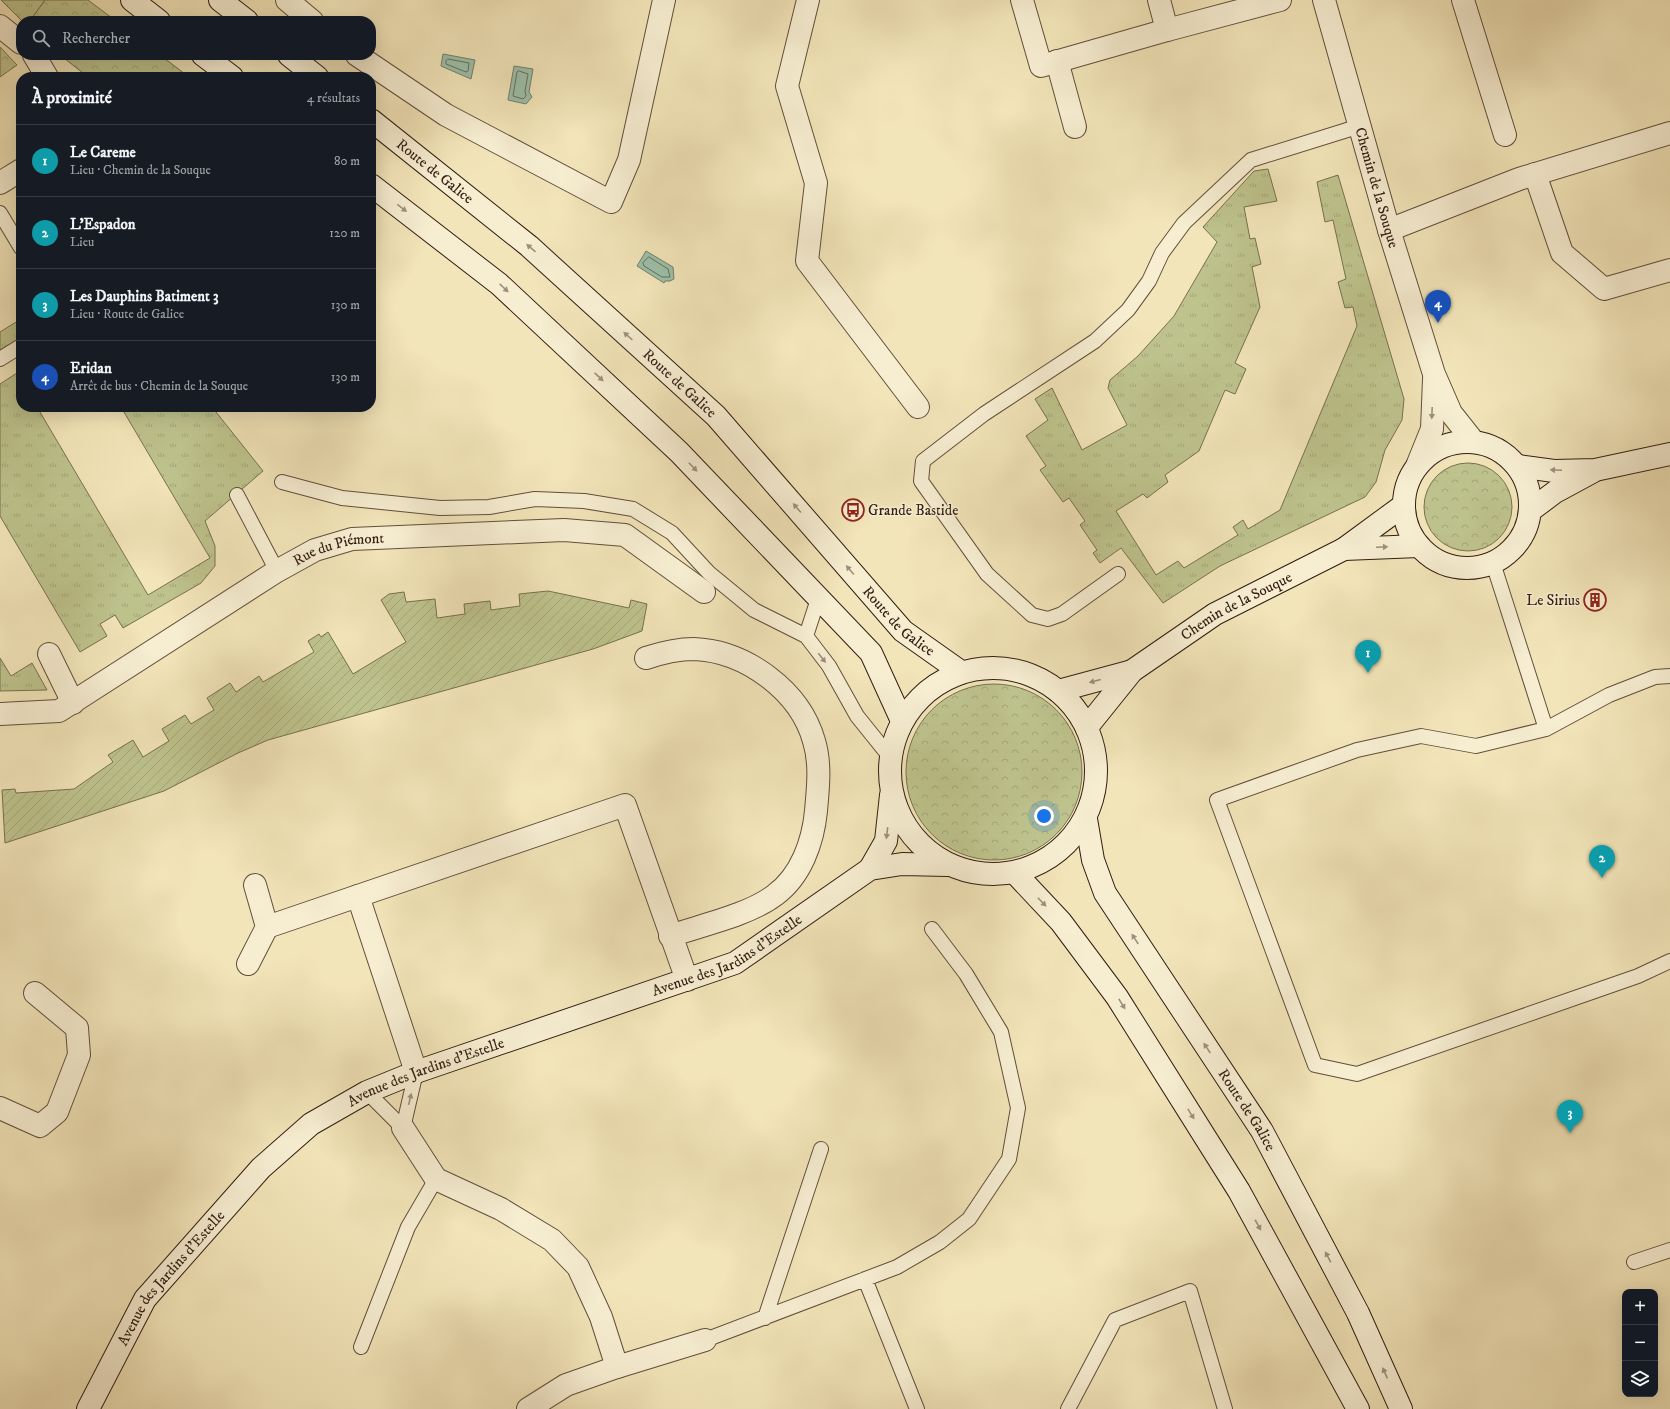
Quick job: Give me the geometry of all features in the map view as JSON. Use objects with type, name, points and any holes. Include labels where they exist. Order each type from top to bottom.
[{"type":"street","points":[[132,0],[153,16]]},
{"type":"street","points":[[220,0],[241,16]]},
{"type":"street","points":[[287,0],[306,16]]},
{"type":"street","points":[[364,60],[446,116],[611,202],[629,160],[664,0]]},
{"type":"street","points":[[808,0],[787,86],[816,183],[807,261],[918,407]]},
{"type":"street","points":[[1022,0],[1041,66],[1280,0]]},
{"type":"street","points":[[1159,0],[1167,30]]},
{"type":"street","name":"Chemin de la Souque","points":[[1324,0],[1390,230],[1434,374],[1451,413],[1474,442]]},
{"type":"street","points":[[1464,0],[1505,135]]},
{"type":"street","points":[[0,26],[16,39]]},
{"type":"street","points":[[37,60],[44,72]]},
{"type":"street","points":[[210,60],[225,72]]},
{"type":"street","points":[[295,60],[311,72]]},
{"type":"street","points":[[1057,62],[1075,127]]},
{"type":"street","name":"Route de Galice","points":[[376,124],[529,246],[716,416],[903,631],[961,672]]},
{"type":"street","points":[[1390,230],[1535,174],[1670,133]]},
{"type":"street","points":[[0,183],[16,173]]},
{"type":"street","points":[[1535,174],[1562,253],[1604,289],[1670,270]]},
{"type":"street","points":[[376,189],[499,284],[679,452],[871,653],[902,721]]},
{"type":"street","name":"Chemin de la Souque","points":[[1417,466],[1432,429],[1434,374]]},
{"type":"street","points":[[1474,442],[1498,450],[1518,466],[1528,487],[1531,510],[1525,532],[1512,551],[1493,563],[1478,568],[1462,568],[1446,564],[1431,557],[1419,546],[1408,527],[1404,505],[1407,485],[1417,466],[1433,452],[1453,443],[1474,442]]},
{"type":"street","points":[[1518,466],[1554,471],[1595,470],[1670,454]]},
{"type":"street","points":[[1531,510],[1555,492],[1595,470]]},
{"type":"street","name":"Chemin de la Souque","points":[[1087,727],[1132,671],[1215,614],[1344,549],[1404,505]]},
{"type":"street","name":"Rue du Piémont","points":[[0,714],[59,711],[277,571],[315,550],[352,539],[564,530],[625,535],[704,592]]},
{"type":"street","name":"Chemin de la Souque","points":[[1344,549],[1419,546]]},
{"type":"street","points":[[646,658],[663,652],[694,649],[732,656],[761,671],[783,690],[802,714],[814,741],[819,778],[815,823],[807,852],[793,877],[775,895],[751,909],[670,936]]},
{"type":"street","points":[[49,654],[73,702]]},
{"type":"street","points":[[995,668],[1028,674],[1058,691],[1087,727],[1095,757],[1095,789],[1086,819],[1068,844],[1043,862],[1015,873],[981,875],[948,865],[912,836],[892,795],[890,757],[902,721],[918,700],[937,684],[961,672],[995,668]]},
{"type":"street","name":"Chemin de la Souque","points":[[1058,691],[1132,671]]},
{"type":"street","name":"Avenue des Jardins d’Estelle","points":[[88,1409],[145,1299],[261,1168],[311,1124],[367,1092],[416,1072],[735,963],[870,869],[886,841],[892,795]]},
{"type":"street","points":[[248,964],[268,927],[625,805],[670,936],[687,980]]},
{"type":"street","name":"Route de Galice","points":[[1086,819],[1092,860],[1104,893],[1262,1132],[1358,1313],[1401,1409]]},
{"type":"street","name":"Avenue des Jardins d’Estelle","points":[[870,869],[902,864],[948,865]]},
{"type":"street","points":[[1015,873],[1062,922],[1117,997],[1239,1190],[1358,1409]]},
{"type":"street","points":[[255,885],[268,927]]},
{"type":"street","points":[[358,896],[416,1072]]},
{"type":"street","points":[[0,1108],[40,1126],[57,1112],[79,1055],[77,1028],[35,993]]},
{"type":"street","points":[[403,1128],[436,1179],[501,1209],[552,1240],[578,1267],[601,1317],[617,1368]]},
{"type":"street","points":[[528,1409],[566,1386],[705,1340]]},
{"type":"lane","points":[[1118,574],[1062,614],[1048,618],[1032,615],[987,574],[925,487],[921,480],[923,461],[984,414],[1095,341],[1128,310],[1149,281],[1162,253],[1184,223],[1251,160],[1360,126]]},
{"type":"lane","points":[[0,213],[16,240]]},
{"type":"lane","points":[[0,358],[16,349]]},
{"type":"lane","points":[[282,482],[342,498],[440,508],[489,507],[535,499],[584,501],[634,508],[672,533],[709,573],[754,610],[806,636],[829,666],[857,716],[890,757]]},
{"type":"lane","points":[[237,494],[277,571]]},
{"type":"lane","points":[[1493,563],[1546,729]]},
{"type":"lane","points":[[806,636],[818,599]]},
{"type":"lane","points":[[1670,676],[1655,677],[1609,695],[1546,729],[1476,746],[1421,736],[1414,737],[1357,750],[1217,800],[1315,1065],[1356,1074],[1638,976],[1670,961]]},
{"type":"lane","points":[[705,1340],[864,1279],[897,1268],[940,1242],[968,1219],[1009,1159],[1018,1108],[1001,1032],[966,974],[932,929]]},
{"type":"lane","points":[[403,1128],[416,1072]]},
{"type":"lane","points":[[367,1092],[403,1128]]},
{"type":"lane","points":[[765,1318],[821,1149]]},
{"type":"lane","points":[[361,1347],[408,1227],[436,1179]]},
{"type":"lane","points":[[1634,1262],[1670,1250]]},
{"type":"lane","points":[[864,1279],[917,1409]]},
{"type":"lane","points":[[1068,1409],[1115,1320],[1190,1291],[1225,1409]]},
{"type":"green space","points":[[1,0],[45,0],[34,16],[17,16]]},
{"type":"green space","points":[[45,0],[88,0],[109,16],[34,16]]},
{"type":"green space","points":[[0,47],[17,65],[0,77]]},
{"type":"green space","points":[[66,60],[167,60],[182,72],[82,72]]},
{"type":"green space","points":[[1268,169],[1277,201],[1244,207],[1250,239],[1255,238],[1261,264],[1252,267],[1260,307],[1235,363],[1246,369],[1235,394],[1225,390],[1199,451],[1165,475],[1168,482],[1147,498],[1143,494],[1116,511],[1156,575],[1178,561],[1184,568],[1238,535],[1233,527],[1243,520],[1248,529],[1280,510],[1357,326],[1353,307],[1345,308],[1338,282],[1346,279],[1333,220],[1325,222],[1317,182],[1338,175],[1404,399],[1402,420],[1385,450],[1376,482],[1365,497],[1220,566],[1163,603],[1121,548],[1100,563],[1093,553],[1097,550],[1080,525],[1085,521],[1069,498],[1063,502],[1040,470],[1046,466],[1026,436],[1048,420],[1035,399],[1052,388],[1082,450],[1127,425],[1108,388],[1110,380],[1138,356],[1174,316],[1217,242],[1203,227],[1254,171]]},
{"type":"green space","points":[[16,322],[16,343],[0,352],[0,332]]},
{"type":"green space","points":[[16,374],[16,412],[40,412],[148,595],[210,558],[124,412],[216,412],[263,471],[205,521],[215,546],[215,566],[201,583],[123,628],[115,615],[100,624],[107,636],[80,652],[0,516],[0,384]]},
{"type":"green space","points":[[1468,463],[1485,467],[1499,476],[1508,490],[1512,507],[1508,524],[1499,538],[1485,547],[1468,551],[1451,547],[1437,538],[1428,524],[1424,507],[1428,490],[1437,476],[1451,467]]},
{"type":"green space","points":[[548,591],[629,608],[631,600],[647,604],[642,631],[593,649],[268,740],[238,753],[164,791],[5,843],[2,790],[15,789],[16,793],[74,789],[113,762],[108,755],[133,740],[143,757],[169,741],[162,729],[185,715],[191,724],[214,710],[207,698],[230,683],[236,692],[259,676],[263,682],[314,652],[308,641],[319,634],[321,637],[328,632],[353,674],[406,642],[381,600],[389,594],[404,592],[406,602],[435,599],[437,618],[465,614],[464,604],[490,601],[491,610],[520,606],[519,594]]},
{"type":"green space","points":[[0,658],[11,676],[32,663],[47,690],[0,691]]},
{"type":"green space","points":[[985,684],[1003,684],[1036,694],[1050,704],[1062,716],[1072,730],[1078,746],[1082,763],[1082,781],[1078,798],[1072,814],[1062,828],[1050,840],[1036,850],[1020,856],[1003,860],[985,860],[952,850],[938,840],[926,828],[916,814],[910,798],[906,781],[906,763],[916,730],[926,716],[938,704],[952,694],[968,688]]},
{"type":"water","points":[[443,54],[475,60],[471,79],[441,66]]},
{"type":"water","points":[[514,66],[533,69],[529,92],[532,97],[526,104],[508,100]]},
{"type":"water","points":[[646,251],[673,267],[674,279],[665,281],[664,283],[637,266]]},
{"type":"place","name":"Eridan","points":[[1438,323]]},
{"type":"place","name":"Grande Bastide","points":[[853,510]]},
{"type":"place","name":"Le Sirius","points":[[1595,600]]},
{"type":"place","name":"Le Careme","points":[[1368,673]]},
{"type":"place","name":"L'Espadon","points":[[1602,878]]},
{"type":"place","name":"Les Dauphins Batiment 3","points":[[1570,1133]]}]
